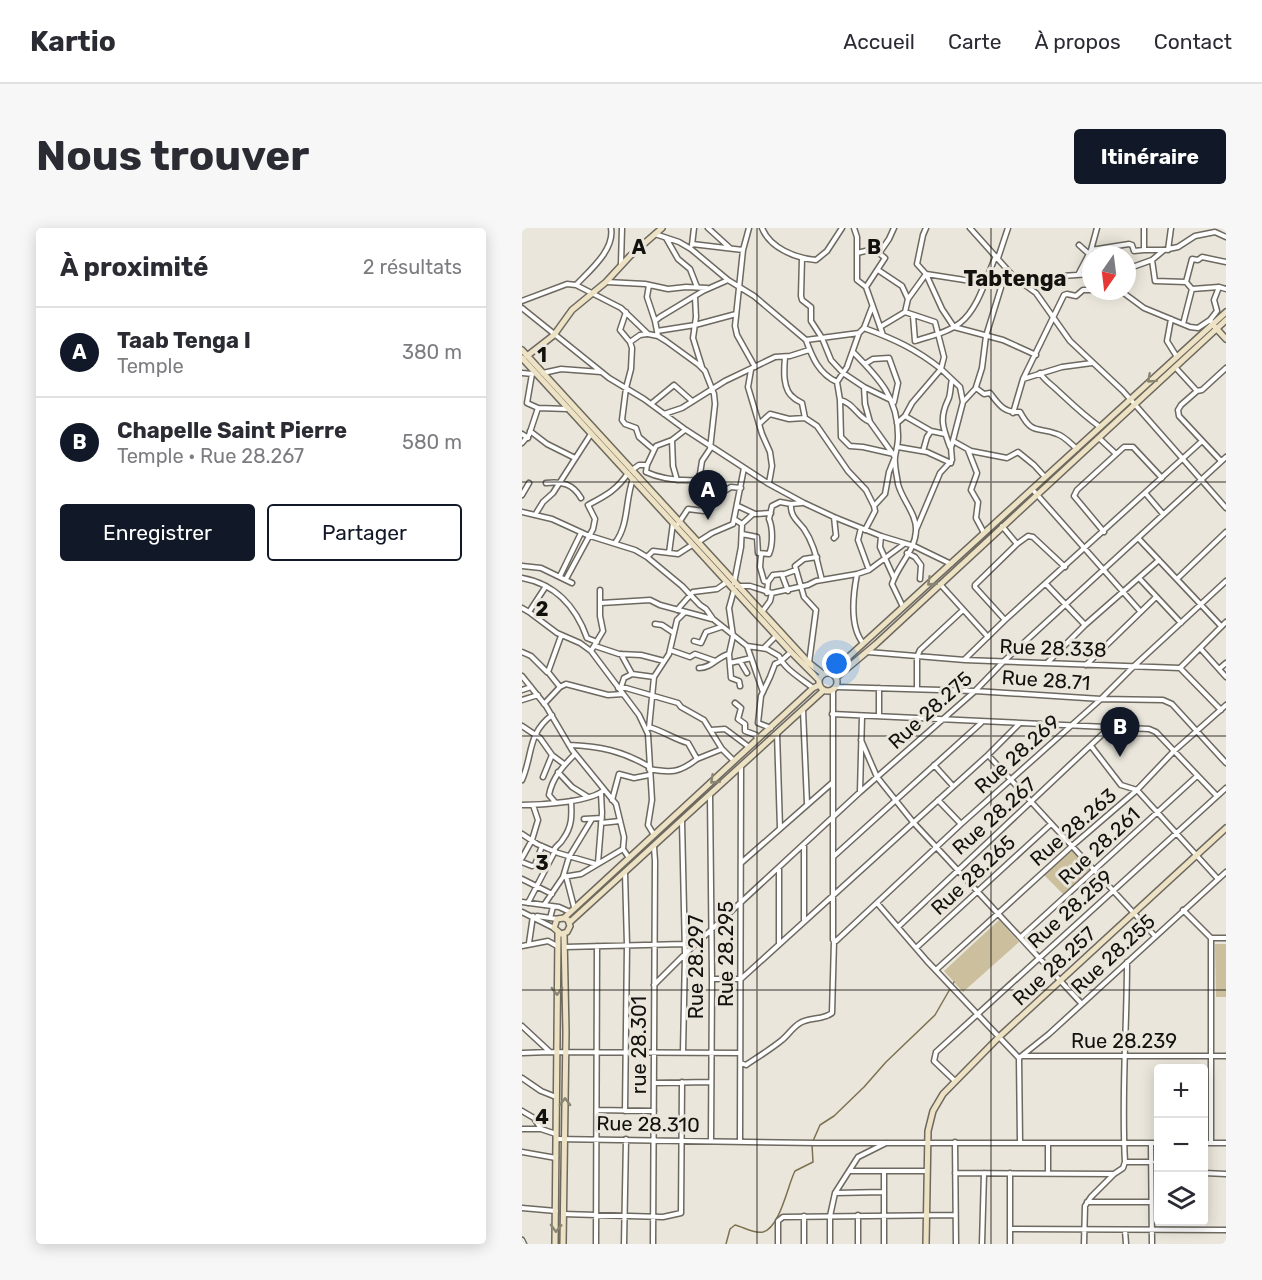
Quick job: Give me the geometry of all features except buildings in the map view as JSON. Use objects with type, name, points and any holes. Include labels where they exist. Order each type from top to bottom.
[{"type":"main road","points":[[524,358],[554,335],[572,310],[606,282],[621,265],[662,228]]},
{"type":"main road","points":[[522,350],[524,358],[568,409],[630,472],[633,479],[733,585],[776,636],[820,683],[835,689],[837,677],[867,652],[1002,526],[1035,492],[1045,477],[1226,312]]},
{"type":"main road","points":[[555,1244],[554,1052],[557,919],[564,918],[749,747],[757,737],[771,728],[951,564],[1135,405],[1175,367],[1213,324],[1226,320]]},
{"type":"main road","points":[[1213,324],[1226,339]]},
{"type":"main road","points":[[537,374],[676,524]]},
{"type":"main road","points":[[733,585],[809,663],[820,683]]},
{"type":"main road","points":[[831,673],[837,677]]},
{"type":"main road","points":[[558,932],[570,930],[570,922],[803,710],[820,683]]},
{"type":"main road","name":"Rue 28.257","points":[[926,1244],[927,1142],[933,1111],[943,1094],[999,1037],[1226,828]]},
{"type":"main road","points":[[564,918],[570,922]]},
{"type":"main road","points":[[558,932],[565,947],[563,1244]]},
{"type":"street","points":[[576,285],[602,256],[611,236],[611,228]]},
{"type":"street","points":[[621,265],[622,228]]},
{"type":"street","points":[[692,247],[694,228]]},
{"type":"street","points":[[708,228],[731,248]]},
{"type":"street","points":[[749,228],[743,250],[736,331],[753,368],[747,387],[770,452],[772,466],[769,484]]},
{"type":"street","points":[[762,228],[773,244],[802,258],[818,259],[827,251],[842,228]]},
{"type":"street","points":[[854,228],[857,237],[857,280],[866,287],[883,335]]},
{"type":"street","points":[[880,252],[894,228]]},
{"type":"street","points":[[926,228],[917,265],[926,274],[942,309],[954,327],[1003,340],[1036,354]]},
{"type":"street","points":[[970,228],[1014,278],[1036,293],[1070,341],[1130,399],[1226,508]]},
{"type":"street","points":[[909,346],[915,341],[954,327],[970,311],[997,257],[1008,228]]},
{"type":"street","points":[[1092,246],[1097,228]]},
{"type":"street","points":[[1144,228],[1144,250]]},
{"type":"street","points":[[1136,266],[1152,260],[1166,250],[1170,228]]},
{"type":"street","points":[[1136,251],[1166,250],[1178,247],[1199,234],[1215,232],[1226,237]]},
{"type":"street","points":[[655,234],[692,247],[728,280],[754,296],[806,339],[815,362],[829,378],[837,382]]},
{"type":"street","points":[[666,238],[678,259],[692,272],[697,287]]},
{"type":"street","points":[[692,247],[743,250]]},
{"type":"street","points":[[857,253],[873,249],[885,258],[866,287]]},
{"type":"street","points":[[1186,282],[1192,259],[1198,260],[1202,256],[1226,261]]},
{"type":"street","points":[[802,258],[801,298],[810,305],[811,321],[831,360],[843,373],[864,387],[892,400]]},
{"type":"street","points":[[1152,260],[1155,281],[1186,282],[1192,289]]},
{"type":"street","points":[[1079,273],[1082,267]]},
{"type":"street","points":[[878,270],[902,286],[908,299]]},
{"type":"street","points":[[963,402],[976,388],[982,368],[986,336],[1003,281],[1007,277],[1033,278],[1082,273]]},
{"type":"street","points":[[926,274],[984,283],[1003,281]]},
{"type":"street","points":[[880,327],[905,312],[908,299],[926,274]]},
{"type":"street","points":[[655,321],[707,288],[728,280]]},
{"type":"street","points":[[606,282],[649,285],[668,289],[707,288]]},
{"type":"street","points":[[522,301],[567,284],[576,285],[626,312],[648,334]]},
{"type":"street","points":[[649,285],[647,297],[658,334],[702,368]]},
{"type":"street","points":[[1192,289],[1219,286],[1226,289]]},
{"type":"street","points":[[1132,300],[1171,320],[1196,328],[1213,324],[1217,311],[1214,300],[1219,286]]},
{"type":"street","points":[[1183,324],[1192,289]]},
{"type":"street","points":[[1013,413],[1023,379],[1064,295],[1076,296],[1082,291]]},
{"type":"street","points":[[695,297],[693,338],[702,368],[712,389],[715,404],[709,452],[701,464],[699,480]]},
{"type":"street","points":[[872,307],[864,328],[859,333],[853,352],[837,382],[842,440],[850,446],[863,447],[895,456]]},
{"type":"street","points":[[522,308],[602,372],[769,484],[834,517],[881,536],[914,546],[951,564]]},
{"type":"street","points":[[626,312],[620,330],[630,342],[632,362],[626,388],[623,423],[636,428],[639,437],[653,449]]},
{"type":"street","points":[[897,423],[941,369],[944,357],[935,322],[905,312]]},
{"type":"street","points":[[630,342],[640,335],[658,334],[736,314]]},
{"type":"street","points":[[913,316],[915,341]]},
{"type":"street","points":[[1171,320],[1167,341],[1177,357]]},
{"type":"street","points":[[864,328],[909,346],[941,369],[961,388],[963,402],[951,448]]},
{"type":"street","points":[[806,339],[859,333]]},
{"type":"street","points":[[663,414],[680,409],[712,389],[775,357],[785,357],[809,350]]},
{"type":"street","points":[[853,352],[878,377],[892,400],[897,423],[898,447],[889,472],[885,494],[874,506]]},
{"type":"street","points":[[785,357],[783,374],[785,382],[791,396],[802,403],[805,418]]},
{"type":"street","points":[[865,364],[873,359],[889,358],[898,383],[893,406]]},
{"type":"street","points":[[1023,379],[1069,366],[1093,363]]},
{"type":"street","points":[[1175,367],[1197,392]]},
{"type":"street","points":[[1221,461],[1178,413],[1181,405],[1226,368]]},
{"type":"street","points":[[522,373],[537,374],[561,369],[602,372]]},
{"type":"street","points":[[1040,373],[1072,406],[1100,427]]},
{"type":"street","points":[[537,374],[527,403],[538,408],[568,409]]},
{"type":"street","points":[[903,608],[892,587],[894,578],[907,553],[914,546],[916,530],[940,473],[953,459],[942,422],[952,380]]},
{"type":"street","points":[[651,404],[674,385],[692,401]]},
{"type":"street","points":[[864,387],[865,404],[870,422],[895,456],[899,487],[916,530]]},
{"type":"street","points":[[976,388],[984,394],[990,393],[1000,407],[1013,413],[1019,412],[1026,423],[1035,430],[1059,435],[1077,449]]},
{"type":"street","points":[[840,400],[849,402],[862,418],[870,422]]},
{"type":"street","points":[[522,443],[528,438],[538,408]]},
{"type":"street","points":[[759,424],[770,414],[789,419],[805,418],[817,426],[848,471],[866,490],[875,511],[858,540],[869,570]]},
{"type":"street","points":[[905,416],[931,431],[945,434]]},
{"type":"street","points":[[686,430],[653,449],[646,472],[657,477],[699,480],[713,486],[714,498]]},
{"type":"street","points":[[530,431],[552,447],[575,458]]},
{"type":"street","points":[[923,451],[931,431]]},
{"type":"street","points":[[522,434],[528,438]]},
{"type":"street","points":[[535,515],[540,506],[553,493],[591,434]]},
{"type":"street","points":[[1099,437],[1116,454]]},
{"type":"street","points":[[672,440],[673,466],[677,480]]},
{"type":"street","points":[[953,441],[968,450],[1008,458],[1018,452],[1045,477]]},
{"type":"street","points":[[965,660],[1005,620],[1086,549],[1202,441]]},
{"type":"street","points":[[898,447],[923,451],[951,463]]},
{"type":"street","points":[[1104,531],[1074,496],[1077,490],[1116,454],[1124,447],[1133,447],[1162,478]]},
{"type":"street","points":[[968,450],[978,473],[971,490],[978,502],[976,519],[985,534]]},
{"type":"street","name":"Rue 28.275","points":[[654,985],[860,792],[975,691],[1004,661],[1226,457]]},
{"type":"street","points":[[566,579],[591,537],[595,522],[588,506],[609,495],[639,465],[647,465]]},
{"type":"street","points":[[647,557],[653,551],[678,554],[712,533],[732,525],[744,468]]},
{"type":"street","points":[[615,543],[623,530],[633,479]]},
{"type":"street","points":[[546,483],[560,481],[575,489],[581,498]]},
{"type":"street","points":[[522,495],[529,483]]},
{"type":"street","points":[[669,553],[676,524],[688,509],[704,511],[707,502],[731,487],[741,488]]},
{"type":"street","points":[[1035,492],[1140,611]]},
{"type":"street","points":[[1146,494],[1163,514]]},
{"type":"street","points":[[761,555],[769,554],[771,551],[769,519],[772,506],[784,502],[804,503]]},
{"type":"street","points":[[791,504],[792,514],[803,528],[817,557],[822,580]]},
{"type":"street","points":[[737,506],[753,514],[771,513]]},
{"type":"street","points":[[522,512],[635,550],[682,586],[690,596],[707,609],[713,619],[733,636],[747,646],[764,648],[779,656],[781,661],[820,683]]},
{"type":"street","points":[[740,686],[739,681],[731,678],[729,654],[733,636],[729,606],[741,547],[742,524],[753,514]]},
{"type":"street","points":[[834,517],[836,536],[834,538]]},
{"type":"street","points":[[735,519],[742,524]]},
{"type":"street","points":[[1002,526],[1017,544]]},
{"type":"street","points":[[1177,579],[1226,532]]},
{"type":"street","points":[[560,576],[582,533]]},
{"type":"street","points":[[742,534],[758,537],[762,575],[764,581],[768,582],[770,593],[770,601],[761,612]]},
{"type":"street","points":[[881,536],[879,544],[894,578]]},
{"type":"street","points":[[1005,620],[975,585],[1024,537],[1033,537],[1065,567]]},
{"type":"street","points":[[1138,538],[1221,626]]},
{"type":"street","points":[[676,610],[694,591],[733,585],[750,585],[770,593],[788,591],[822,580],[857,574],[869,570],[904,543]]},
{"type":"street","points":[[907,553],[915,557],[921,565],[920,579]]},
{"type":"street","points":[[809,663],[816,610],[804,597],[796,564],[804,559],[817,557]]},
{"type":"street","points":[[1047,663],[1085,625],[1159,560]]},
{"type":"street","points":[[522,566],[541,568],[572,583]]},
{"type":"street","points":[[768,582],[774,575],[796,570]]},
{"type":"street","points":[[782,574],[788,591]]},
{"type":"street","points":[[857,574],[854,626],[856,634],[864,644]]},
{"type":"street","points":[[522,578],[536,580],[570,604],[587,638],[596,644],[621,654],[641,655],[664,661]]},
{"type":"street","points":[[1139,578],[1180,623]]},
{"type":"street","name":"Rue 28.269","points":[[834,940],[842,936],[1101,699],[1226,581]]},
{"type":"street","points":[[940,584],[988,637]]},
{"type":"street","points":[[1046,584],[1085,625]]},
{"type":"street","points":[[529,612],[546,586]]},
{"type":"street","points":[[591,651],[603,631],[600,616],[600,590]]},
{"type":"street","points":[[1086,665],[1156,597]]},
{"type":"street","points":[[601,603],[650,600],[685,613],[713,619]]},
{"type":"street","points":[[522,608],[561,636],[591,651],[636,710],[648,734]]},
{"type":"street","points":[[917,689],[916,657],[922,646],[963,610]]},
{"type":"street","points":[[654,835],[648,827],[652,800],[648,734],[654,678],[670,650],[677,619],[685,613]]},
{"type":"street","points":[[1221,710],[1180,668],[1226,622]]},
{"type":"street","points":[[655,624],[662,625],[674,633]]},
{"type":"street","points":[[694,641],[701,643],[706,632],[722,627]]},
{"type":"street","points":[[548,672],[561,636]]},
{"type":"street","points":[[764,648],[776,636]]},
{"type":"street","points":[[583,645],[587,638]]},
{"type":"street","points":[[747,646],[763,692]]},
{"type":"street","points":[[1200,648],[1226,677]]},
{"type":"street","points":[[670,650],[690,657],[695,654],[715,661]]},
{"type":"street","points":[[522,652],[531,656],[560,687]]},
{"type":"street","points":[[735,703],[741,708],[738,719],[745,724],[746,731],[757,737],[763,692],[775,664],[791,652]]},
{"type":"street","name":"Rue 28.338","points":[[867,652],[965,660],[1180,668]]},
{"type":"street","points":[[621,654],[632,674]]},
{"type":"street","points":[[699,668],[710,666],[722,656],[729,654]]},
{"type":"street","points":[[730,663],[751,658]]},
{"type":"street","points":[[740,662],[747,673]]},
{"type":"street","points":[[1219,669],[1226,663]]},
{"type":"street","points":[[620,688],[624,678],[632,674],[654,678]]},
{"type":"street","points":[[522,676],[552,715],[569,745],[602,791],[616,804],[624,837],[623,849],[629,858]]},
{"type":"street","points":[[544,704],[560,687],[569,684],[608,695],[623,694]]},
{"type":"street","points":[[522,690],[531,687]]},
{"type":"street","points":[[620,688],[678,703],[701,718],[722,749],[734,761]]},
{"type":"street","points":[[879,688],[879,716]]},
{"type":"street","points":[[741,1064],[746,1065],[766,1052],[797,1024],[829,1016],[832,1012],[834,940],[832,714],[835,689]]},
{"type":"street","name":"Rue 28.71","points":[[835,689],[975,691],[1168,701],[1226,763]]},
{"type":"street","points":[[522,700],[538,695]]},
{"type":"street","name":"Rue 28.263","points":[[937,969],[1137,790],[1173,752],[1226,705]]},
{"type":"street","points":[[803,710],[807,804]]},
{"type":"street","points":[[832,714],[1153,730],[1216,795]]},
{"type":"street","points":[[522,780],[527,770],[531,743],[545,721],[552,715]]},
{"type":"street","points":[[860,792],[862,716]]},
{"type":"street","points":[[832,858],[981,722]]},
{"type":"street","points":[[758,723],[771,728]]},
{"type":"street","points":[[712,979],[741,979],[988,755],[1020,723]]},
{"type":"street","points":[[522,726],[535,735],[552,755],[564,764]]},
{"type":"street","points":[[649,727],[666,732],[688,743],[697,759]]},
{"type":"street","name":"Rue 28.267","points":[[898,927],[1110,728]]},
{"type":"street","points":[[711,730],[725,729],[749,747]]},
{"type":"street","points":[[777,733],[780,828]]},
{"type":"street","points":[[861,740],[877,777],[913,822],[1040,956],[1081,1003]]},
{"type":"street","points":[[569,745],[619,752],[649,768],[677,771],[684,769],[697,759],[722,749]]},
{"type":"street","points":[[1091,746],[1121,784],[1137,790],[1218,879]]},
{"type":"street","points":[[555,802],[549,793],[558,772],[575,754]]},
{"type":"street","points":[[543,777],[552,755]]},
{"type":"street","points":[[988,755],[1154,936]]},
{"type":"street","points":[[934,765],[953,786]]},
{"type":"street","name":"Rue 28.295","points":[[740,1140],[741,766]]},
{"type":"street","points":[[558,772],[572,787],[588,797]]},
{"type":"street","points":[[612,800],[619,774],[634,778],[649,775]]},
{"type":"street","name":"Rue 28.261","points":[[1021,936],[1197,776]]},
{"type":"street","points":[[740,864],[832,783]]},
{"type":"street","name":"Rue 28.259","points":[[955,1081],[934,1061],[936,1053],[1226,788]]},
{"type":"street","points":[[522,805],[571,801],[602,791]]},
{"type":"street","points":[[597,864],[602,821],[602,791]]},
{"type":"street","name":"Rue 28.297","points":[[710,795],[711,1140]]},
{"type":"street","points":[[938,800],[962,824]]},
{"type":"street","points":[[528,903],[557,844],[562,841],[572,822],[571,801]]},
{"type":"street","points":[[533,805],[538,820],[532,840],[522,860],[532,866],[535,865],[542,846]]},
{"type":"street","points":[[584,819],[620,821]]},
{"type":"street","points":[[522,902],[572,910],[565,876],[569,857],[592,819]]},
{"type":"street","points":[[682,821],[685,944],[683,1052]]},
{"type":"street","name":"Rue 28.265","points":[[916,948],[1051,824]]},
{"type":"street","points":[[522,834],[542,846],[569,857],[597,864]]},
{"type":"street","points":[[804,846],[804,921]]},
{"type":"street","name":"rue 28.301","points":[[653,1244],[656,861],[654,847]]},
{"type":"street","points":[[544,905],[565,876],[581,874],[623,849]]},
{"type":"street","points":[[779,868],[779,944]]},
{"type":"street","name":"Rue 28.255","points":[[1021,1057],[1226,872]]},
{"type":"street","points":[[625,1111],[626,873]]},
{"type":"street","points":[[522,880],[552,894]]},
{"type":"street","points":[[877,903],[977,1014],[1021,1057],[1020,1142]]},
{"type":"street","points":[[550,918],[553,907]]},
{"type":"street","points":[[1183,910],[1211,938],[1226,938]]},
{"type":"street","points":[[522,912],[533,916],[558,932]]},
{"type":"street","points":[[533,916],[557,919]]},
{"type":"street","points":[[529,943],[533,916]]},
{"type":"street","points":[[1211,938],[1211,1143],[1226,1143]]},
{"type":"street","points":[[522,946],[548,941],[557,946]]},
{"type":"street","points":[[565,947],[685,944]]},
{"type":"street","points":[[596,1244],[597,946]]},
{"type":"street","points":[[1084,1244],[1087,1202],[1114,1174],[1123,1168],[1125,1162],[1124,1056],[1127,962]]},
{"type":"street","points":[[522,1026],[554,1052]]},
{"type":"street","points":[[522,1053],[740,1053]]},
{"type":"street","name":"Rue 28.239","points":[[1021,1057],[1226,1056]]},
{"type":"street","points":[[522,1078],[556,1097]]},
{"type":"street","points":[[563,1214],[679,1215],[681,1212],[683,1140],[682,1082]]},
{"type":"street","points":[[654,1083],[710,1082]]},
{"type":"street","points":[[597,1110],[654,1111]]},
{"type":"street","name":"Rue 28.310","points":[[522,1111],[534,1118],[541,1129],[564,1139],[817,1143],[1151,1143]]},
{"type":"street","points":[[522,1129],[541,1129]]},
{"type":"street","points":[[624,1244],[626,1139]]},
{"type":"street","points":[[830,1244],[830,1216],[835,1193],[848,1170],[863,1153],[888,1142]]},
{"type":"street","points":[[955,1142],[956,1244]]},
{"type":"street","points":[[1048,1143],[1048,1173]]},
{"type":"street","points":[[1151,1143],[1152,1244]]},
{"type":"street","points":[[522,1152],[556,1158]]},
{"type":"street","points":[[1125,1162],[1152,1162]]},
{"type":"street","points":[[848,1170],[926,1171]]},
{"type":"street","points":[[884,1171],[884,1244]]},
{"type":"street","points":[[955,1173],[1114,1174]]},
{"type":"street","points":[[982,1244],[984,1173]]},
{"type":"street","points":[[1010,1173],[1010,1244]]},
{"type":"street","points":[[1208,1173],[1226,1174]]},
{"type":"street","points":[[835,1193],[884,1192]]},
{"type":"street","points":[[1087,1202],[1151,1202]]},
{"type":"street","points":[[522,1208],[556,1211]]},
{"type":"street","points":[[858,1215],[858,1244]]},
{"type":"street","points":[[778,1244],[779,1219],[783,1217],[955,1215]]},
{"type":"street","points":[[804,1216],[804,1244]]},
{"type":"street","points":[[1010,1229],[1226,1230]]},
{"type":"street","points":[[1125,1230],[1126,1244]]},
{"type":"shaded area","points":[[1072,848],[1093,871],[1066,897],[1042,873]]},
{"type":"shaded area","points":[[999,920],[1019,942],[963,992],[944,971]]},
{"type":"shaded area","points":[[1215,944],[1226,944],[1226,997],[1216,997]]},
{"type":"waterway","points":[[813,1141],[820,1125],[834,1116],[935,1015],[954,982]]},
{"type":"waterway","points":[[726,1244],[730,1229],[735,1225],[756,1232],[769,1229],[779,1214],[795,1171],[813,1162],[812,1145]]},
{"type":"place","name":"Taab Tenga I","points":[[708,520]]},
{"type":"place","name":"Chapelle Saint Pierre","points":[[1120,757]]},
{"type":"district","name":"Tabtenga","points":[[1015,278]]}]
